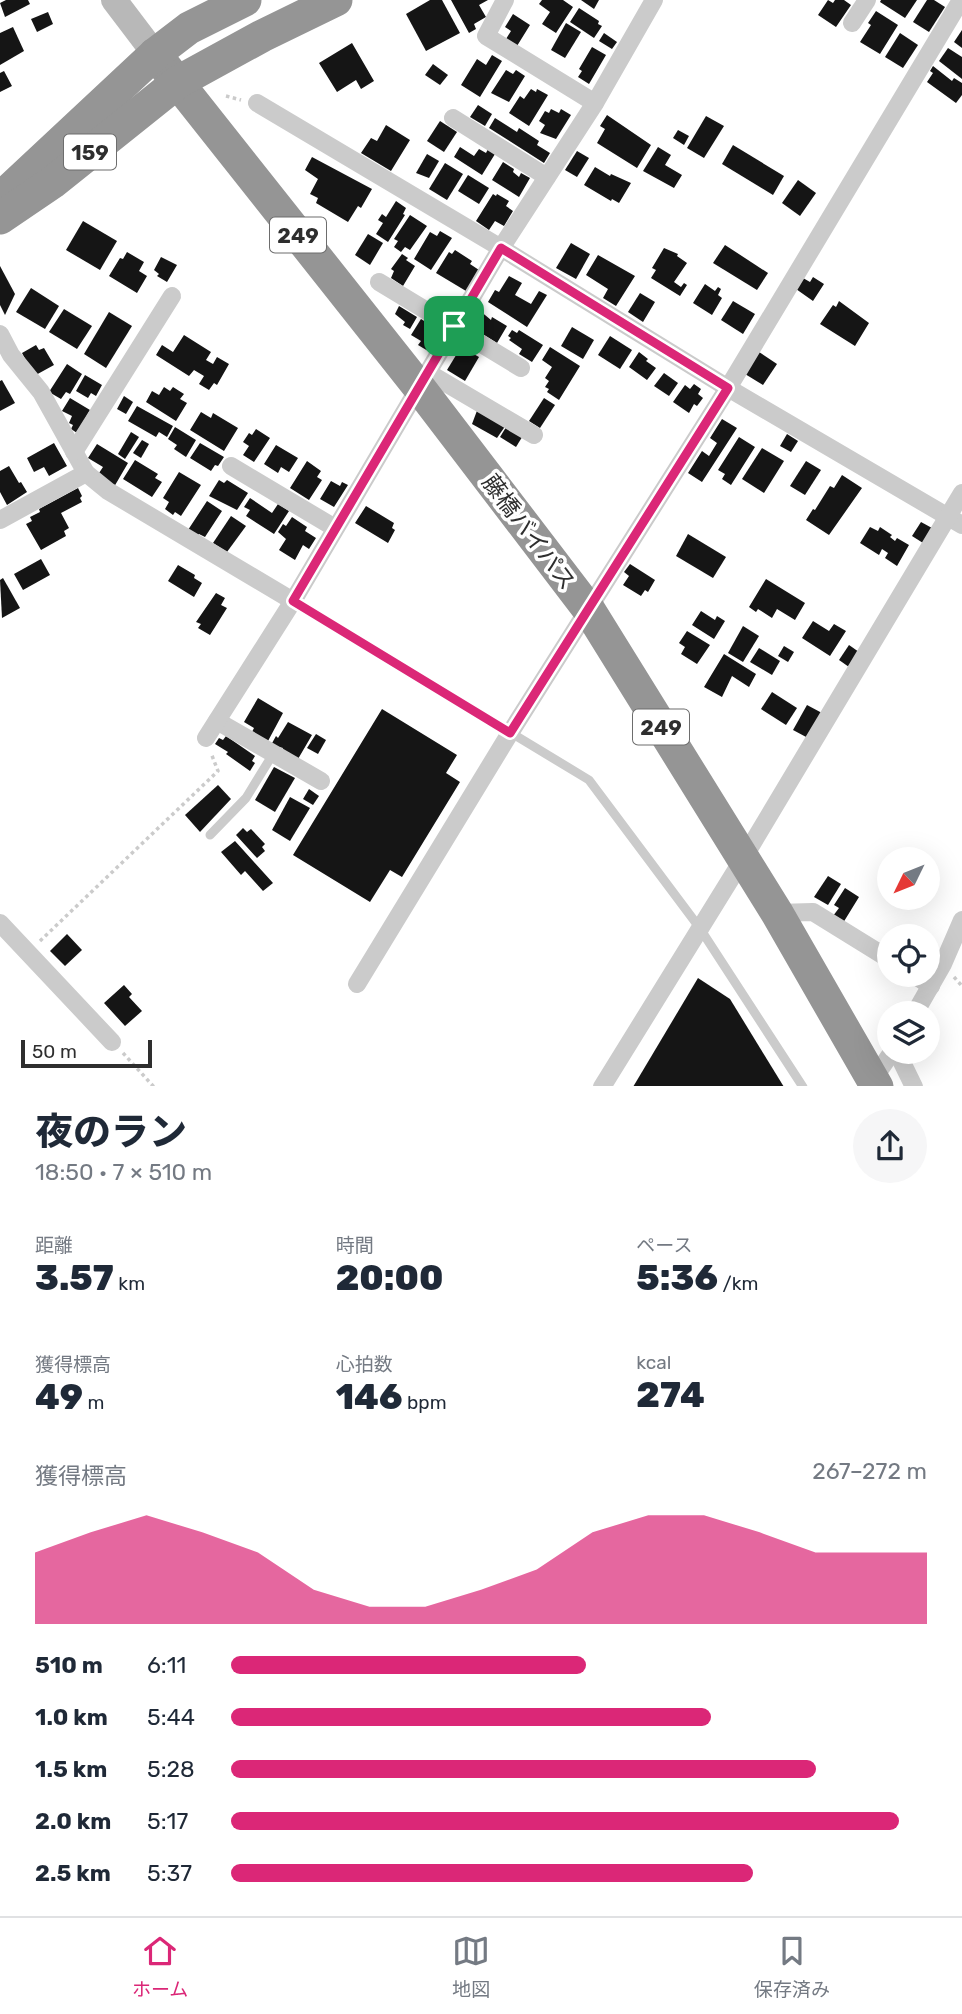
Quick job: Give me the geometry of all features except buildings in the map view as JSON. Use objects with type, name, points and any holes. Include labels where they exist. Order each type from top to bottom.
[{"type":"highway","name":"159","points":[[0,198],[155,54],[188,28],[245,0]]},
{"type":"highway","name":"159","points":[[0,218],[53,182],[178,82],[262,36],[336,0]]},
{"type":"highway","name":"249","points":[[155,54],[178,82]]},
{"type":"highway","name":"藤橋バイパス","points":[[178,82],[423,379],[589,610],[777,913],[873,1084]]},
{"type":"main road","points":[[114,0],[155,54]]},
{"type":"street","points":[[505,0],[486,36],[595,103]]},
{"type":"street","points":[[206,738],[293,601],[454,326],[595,103],[654,0]]},
{"type":"street","points":[[852,23],[867,0]]},
{"type":"street","points":[[357,984],[510,733],[728,388],[959,2]]},
{"type":"street","points":[[257,103],[501,248],[728,388],[954,520]]},
{"type":"street","points":[[453,118],[547,177]]},
{"type":"street","points":[[379,282],[520,368]]},
{"type":"street","points":[[74,452],[172,296]]},
{"type":"street","points":[[0,334],[11,355],[41,392],[86,473],[108,491],[293,601]]},
{"type":"street","points":[[423,379],[534,435]]},
{"type":"street","points":[[231,466],[335,528]]},
{"type":"street","points":[[0,520],[86,473]]},
{"type":"street","points":[[603,1086],[954,520],[962,493]]},
{"type":"street","points":[[217,721],[321,781]]},
{"type":"street","points":[[777,913],[813,912],[877,952]]},
{"type":"street","points":[[940,967],[962,920]]},
{"type":"street","points":[[0,923],[112,1042]]},
{"type":"street","points":[[873,1084],[886,1064]]},
{"type":"street","points":[[901,1064],[914,1086]]},
{"type":"lane","points":[[293,601],[589,780],[699,927],[802,1086]]},
{"type":"lane","points":[[210,835],[246,798],[273,754]]},
{"type":"path","points":[[29,952],[218,771],[206,738]]},
{"type":"path","points":[[112,1042],[153,1086]]},
{"type":"route","points":[[501,248],[728,388],[510,733],[293,601],[454,326],[501,248]]}]
